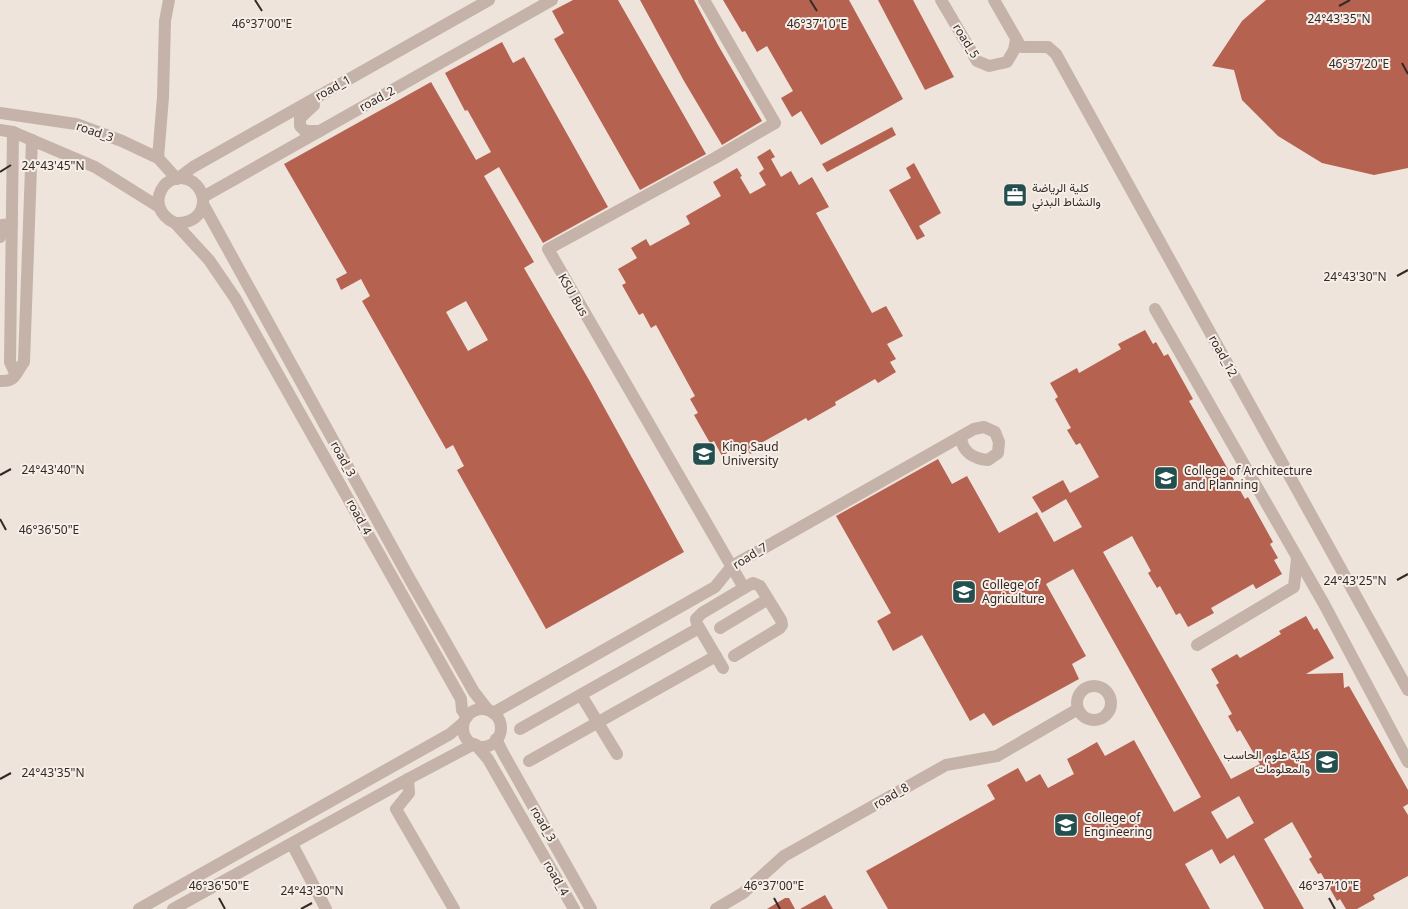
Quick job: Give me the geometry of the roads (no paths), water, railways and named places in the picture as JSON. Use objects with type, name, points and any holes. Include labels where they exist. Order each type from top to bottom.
[{"type":"street","points":[[158,158],[163,97],[165,21],[169,0]]},
{"type":"street","name":"road_1","points":[[177,179],[193,167],[490,0]]},
{"type":"street","name":"road_2","points":[[203,201],[320,131],[552,0]]},
{"type":"street","name":"KSU Bus","points":[[704,0],[775,123],[548,249],[744,588]]},
{"type":"street","name":"road_5","points":[[941,0],[977,61],[989,66],[1007,62],[1018,43]]},
{"type":"street","points":[[994,0],[1018,43]]},
{"type":"street","name":"road_12","points":[[1018,43],[1048,47],[1056,54],[1408,690]]},
{"type":"street","points":[[320,131],[305,131],[300,126],[300,118],[330,90]]},
{"type":"street","name":"road_3","points":[[0,113],[76,124],[122,141],[158,158],[177,179]]},
{"type":"street","points":[[15,374],[10,362],[3,228],[6,131],[95,167],[159,207]]},
{"type":"street","points":[[0,381],[9,382],[12,380],[24,362],[32,140]]},
{"type":"street","points":[[177,179],[191,181],[196,185],[203,201],[201,211],[190,221],[175,223],[162,214],[158,199],[164,185],[177,179]]},
{"type":"street","name":"road_3","points":[[203,201],[413,584],[474,692],[491,711]]},
{"type":"street","name":"road_4","points":[[175,223],[209,260],[235,298],[461,699],[465,720]]},
{"type":"street","points":[[1154,309],[1324,604],[1408,762]]},
{"type":"street","name":"road_7","points":[[491,711],[702,595],[715,587],[732,566],[961,437]]},
{"type":"street","points":[[1197,645],[1294,587],[1297,558]]},
{"type":"street","points":[[723,668],[699,628],[696,619],[702,613],[752,583],[757,584],[781,620],[782,625],[734,656]]},
{"type":"street","points":[[720,628],[768,599]]},
{"type":"street","points":[[520,729],[699,628]]},
{"type":"street","points":[[529,761],[716,656]]},
{"type":"street","points":[[581,694],[617,754]]},
{"type":"street","name":"road_8","points":[[716,909],[743,893],[784,856],[946,765],[997,756],[1078,709]]},
{"type":"street","points":[[138,909],[450,734],[476,710],[491,711],[497,717],[500,728],[496,739],[487,745],[475,745],[408,779],[173,909]]},
{"type":"street","points":[[465,720],[464,734],[475,745]]},
{"type":"street","name":"road_3","points":[[496,739],[591,909]]},
{"type":"street","name":"road_4","points":[[475,745],[488,759],[574,909]]},
{"type":"street","points":[[408,779],[409,792],[396,809],[454,909]]},
{"type":"street","points":[[292,844],[326,909]]},
{"type":"place","name":"كلية الرياضة والنشاط البدني","points":[[1015,195]]},
{"type":"place","name":"King Saud University","points":[[704,454]]},
{"type":"place","name":"College of Architecture and Planning","points":[[1166,478]]},
{"type":"place","name":"College of Agriculture","points":[[964,592]]},
{"type":"place","name":"كلية علوم الحاسب والمعلومات","points":[[1327,762]]},
{"type":"place","name":"College of Engineering","points":[[1066,825]]}]
